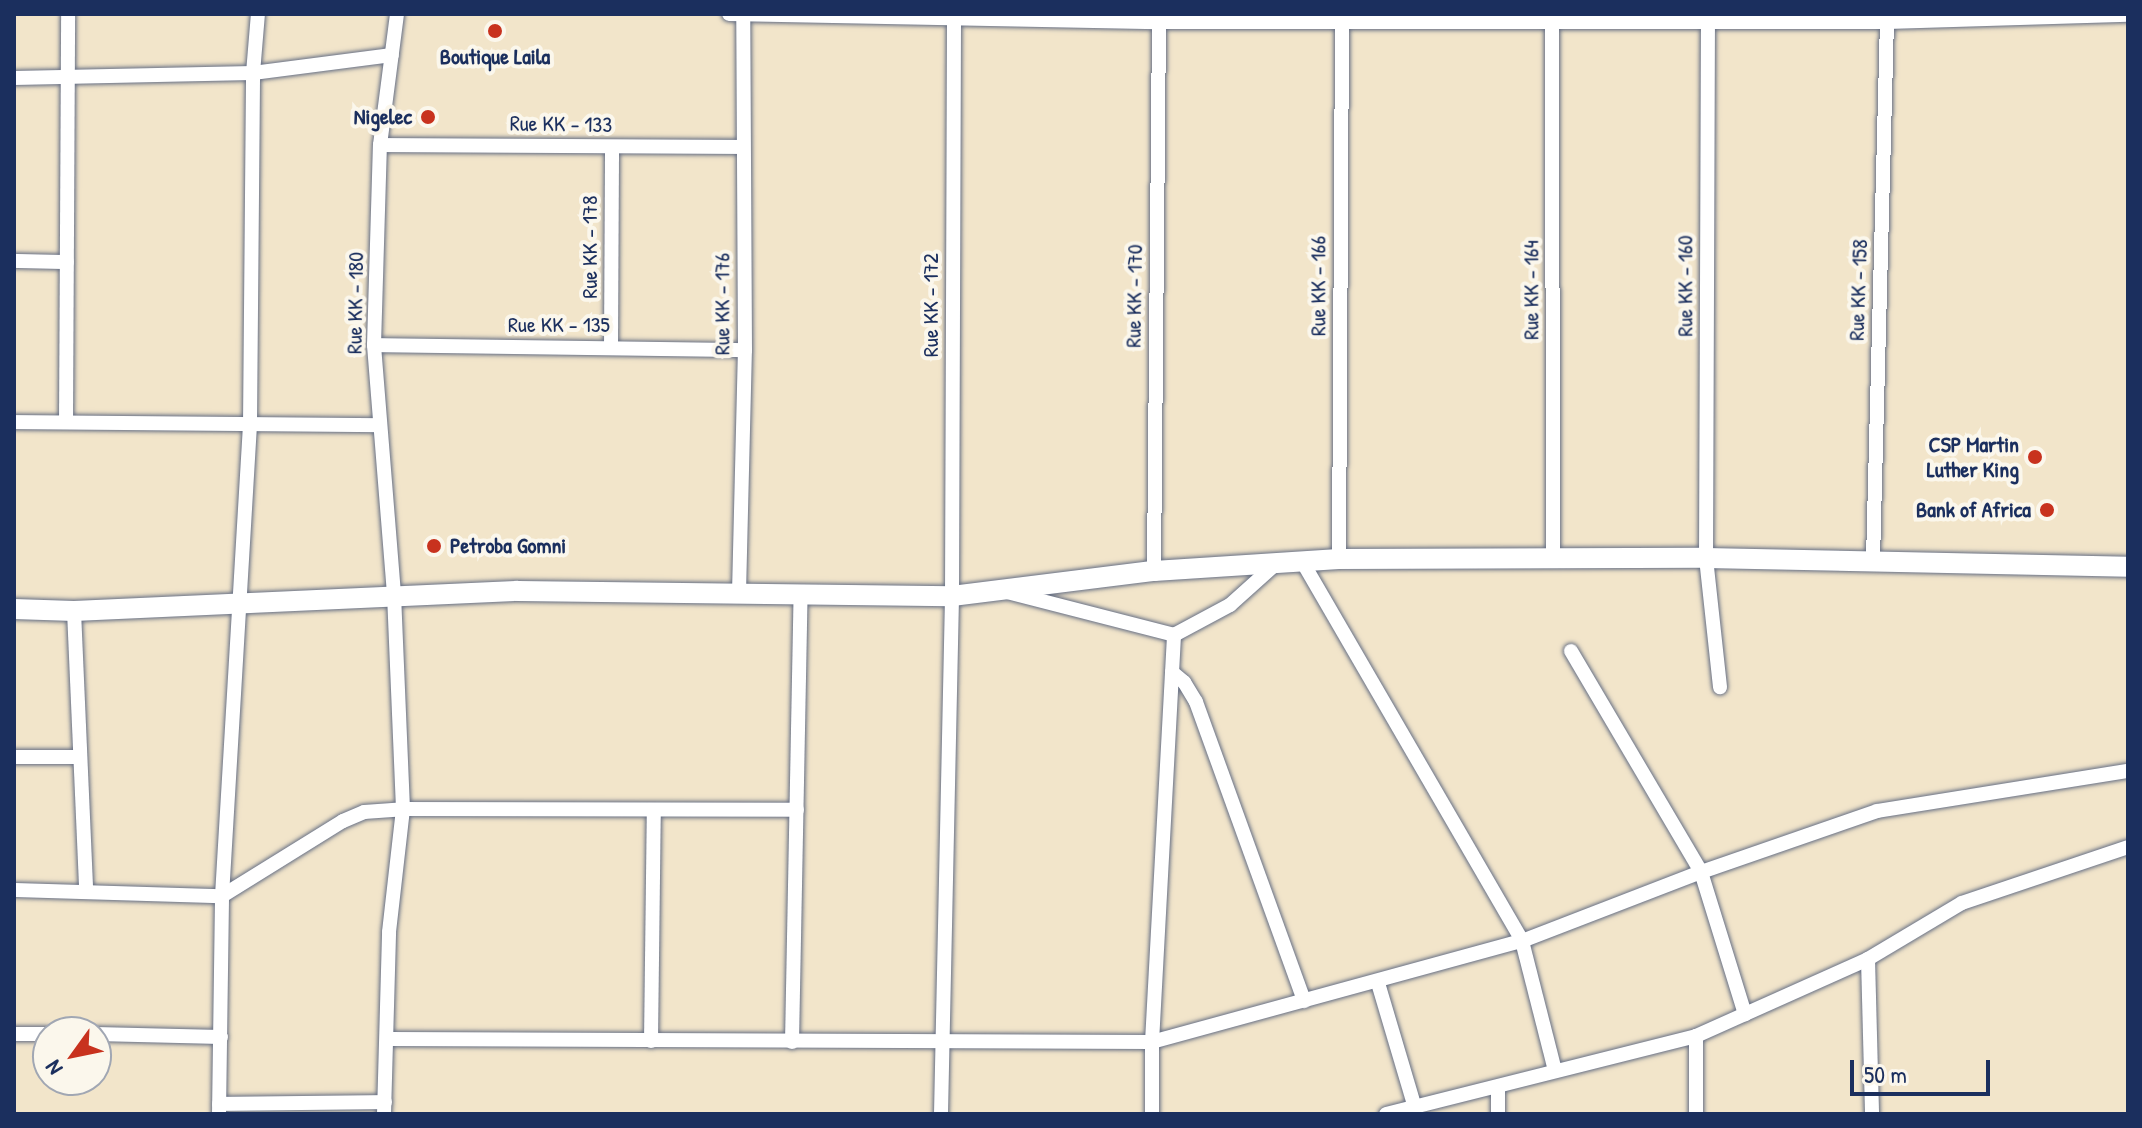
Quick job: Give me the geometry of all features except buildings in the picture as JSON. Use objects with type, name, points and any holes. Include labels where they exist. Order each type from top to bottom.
[{"type":"street","points":[[66,421],[68,14]]},
{"type":"street","points":[[258,14],[253,73],[250,424],[222,896],[219,1109],[385,1108]]},
{"type":"street","name":"Rue KK - 180","points":[[385,1108],[389,932],[403,809],[394,594],[374,345],[380,145],[397,14]]},
{"type":"street","points":[[729,14],[1159,22],[1342,17],[1552,22],[1708,17],[1887,22],[2128,15]]},
{"type":"street","name":"Rue KK - 176","points":[[739,593],[745,350],[743,14]]},
{"type":"street","name":"Rue KK - 172","points":[[941,1114],[952,596],[954,16]]},
{"type":"street","name":"Rue KK - 166","points":[[1339,559],[1342,17]]},
{"type":"street","name":"Rue KK - 160","points":[[1708,17],[1706,558],[1720,687]]},
{"type":"street","name":"Rue KK - 170","points":[[1154,571],[1159,22]]},
{"type":"street","name":"Rue KK - 164","points":[[1552,22],[1553,558]]},
{"type":"street","name":"Rue KK - 158","points":[[1873,559],[1887,22]]},
{"type":"street","points":[[14,78],[253,73],[392,55]]},
{"type":"street","name":"Rue KK - 133","points":[[380,145],[742,147]]},
{"type":"street","name":"Rue KK - 178","points":[[611,347],[612,147]]},
{"type":"street","points":[[14,261],[67,262]]},
{"type":"street","name":"Rue KK - 135","points":[[374,345],[745,350]]},
{"type":"street","points":[[14,422],[379,425]]},
{"type":"street","points":[[14,609],[74,611],[394,594],[518,591],[952,596],[1154,571],[1339,559],[1873,559],[2128,567]]},
{"type":"street","points":[[1302,561],[1522,941],[1555,1070]]},
{"type":"street","points":[[999,590],[1174,635],[1230,605],[1279,562]]},
{"type":"street","points":[[792,1042],[801,593]]},
{"type":"street","points":[[74,611],[86,890]]},
{"type":"street","points":[[1152,1114],[1152,1042],[1174,635]]},
{"type":"street","points":[[1571,651],[1701,872],[1745,1014]]},
{"type":"street","points":[[1172,672],[1184,682],[1196,702],[1304,1001]]},
{"type":"street","points":[[14,757],[80,757]]},
{"type":"street","points":[[388,1039],[1152,1042],[1378,983],[1522,941],[1701,872],[1877,811],[2128,771]]},
{"type":"street","points":[[14,890],[222,896],[343,821],[364,812],[403,809],[797,810]]},
{"type":"street","points":[[651,1041],[654,811]]},
{"type":"street","points":[[1386,1114],[1696,1036],[1868,959],[1962,903],[2128,847]]},
{"type":"street","points":[[1868,959],[1872,1114]]},
{"type":"street","points":[[1378,983],[1415,1108]]},
{"type":"street","points":[[112,1034],[221,1037]]},
{"type":"street","points":[[1696,1036],[1696,1114]]},
{"type":"street","points":[[1498,1087],[1498,1114]]},
{"type":"place","name":"Boutique Laila","points":[[495,31]]},
{"type":"place","name":"Nigelec","points":[[428,117]]},
{"type":"place","name":"CSP Martin Luther King","points":[[2035,457]]},
{"type":"place","name":"Bank of Africa","points":[[2047,510]]},
{"type":"place","name":"Petroba Gomni","points":[[434,546]]}]
